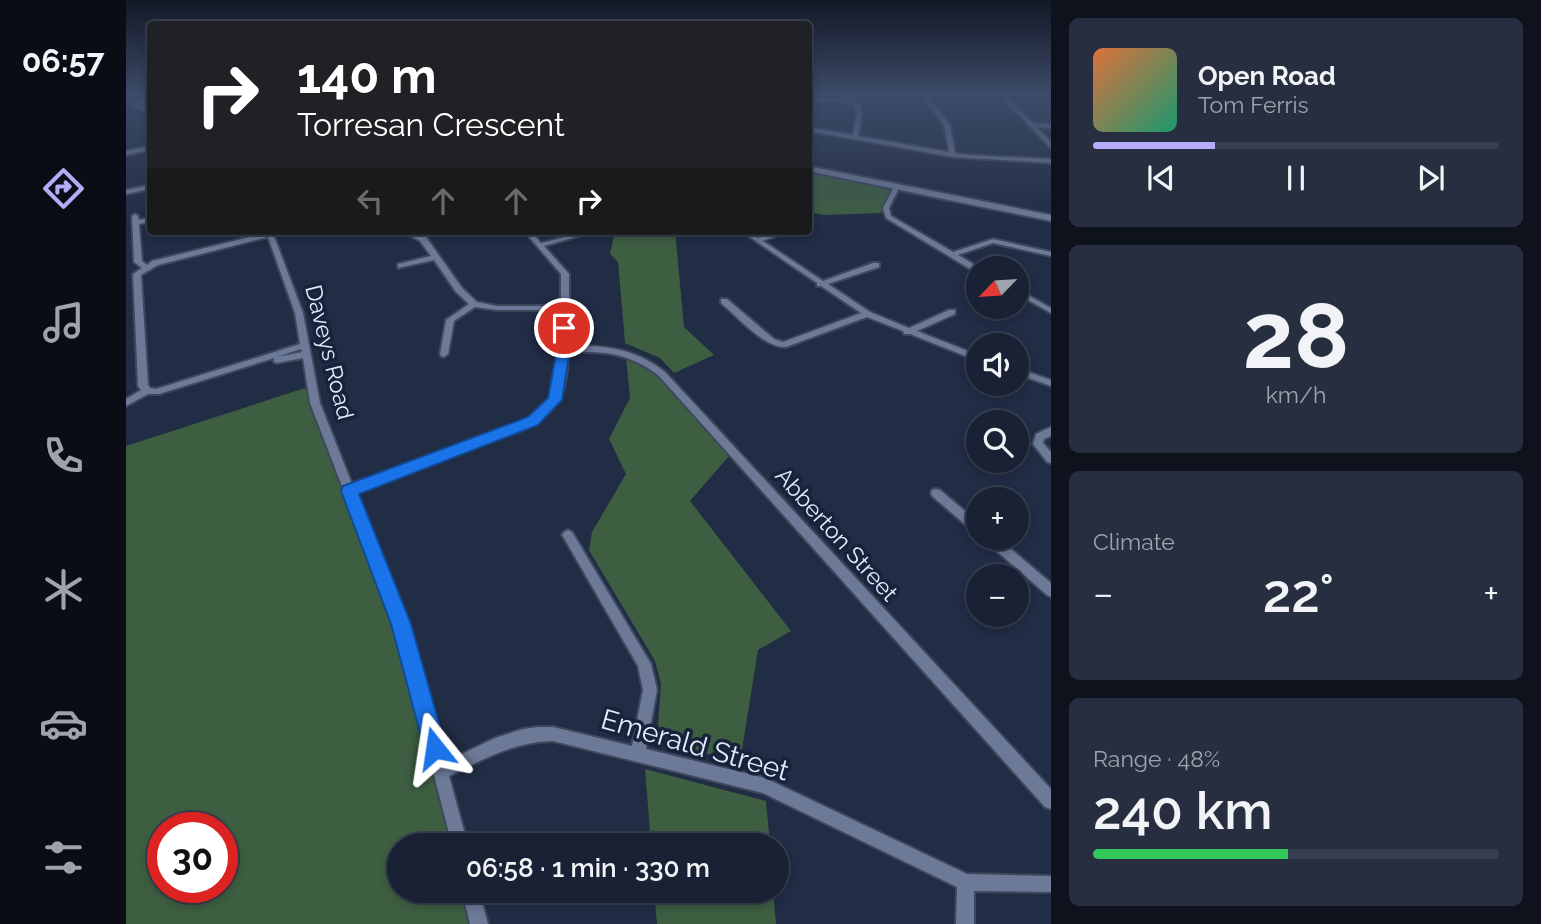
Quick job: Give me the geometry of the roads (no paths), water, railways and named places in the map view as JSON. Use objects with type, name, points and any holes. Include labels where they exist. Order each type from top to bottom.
[{"type":"street","points":[[861,138],[953,155],[1051,161]]},
{"type":"street","points":[[950,138],[953,155]]},
{"type":"street","points":[[126,153],[147,149]]},
{"type":"street","points":[[812,169],[1051,218]]},
{"type":"street","points":[[897,186],[886,208],[888,217],[966,263]]},
{"type":"street","points":[[126,192],[147,188]]},
{"type":"street","points":[[146,267],[138,262],[135,220],[147,220]]},
{"type":"street","points":[[146,391],[143,386],[137,274],[146,267],[268,235]]},
{"type":"street","name":"Daveys Road","points":[[271,235],[299,313],[315,403],[401,624],[457,833]]},
{"type":"street","points":[[414,235],[423,239],[464,296],[474,304],[497,308],[564,308]]},
{"type":"street","points":[[349,491],[533,421],[555,400],[564,349],[565,274],[531,235]]},
{"type":"street","points":[[540,245],[577,235]]},
{"type":"street","points":[[750,235],[867,314],[906,332],[966,354]]},
{"type":"street","points":[[758,240],[774,235]]},
{"type":"street","points":[[952,255],[993,242],[1051,254]]},
{"type":"street","points":[[401,266],[436,257]]},
{"type":"street","points":[[820,284],[876,264]]},
{"type":"street","points":[[1029,298],[1051,311]]},
{"type":"street","points":[[724,301],[771,341],[783,345],[867,314]]},
{"type":"street","points":[[444,354],[450,320],[474,304]]},
{"type":"street","points":[[906,332],[952,312]]},
{"type":"street","name":"Abberton Street","points":[[564,349],[608,348],[649,362],[662,373],[1051,801]]},
{"type":"street","points":[[126,403],[146,391],[156,392],[306,350]]},
{"type":"street","points":[[1029,375],[1051,383]]},
{"type":"street","points":[[1051,431],[1040,437],[1038,444],[1051,459]]},
{"type":"street","points":[[936,493],[966,519]]},
{"type":"street","points":[[568,535],[645,664],[650,690],[638,753]]},
{"type":"street","points":[[1003,550],[1051,592]]},
{"type":"street","name":"Emerald Street","points":[[442,772],[506,740],[532,733],[553,734],[765,786],[966,882],[1051,884]]},
{"type":"street","points":[[965,924],[966,882]]},
{"type":"street","points":[[474,903],[479,924]]}]
